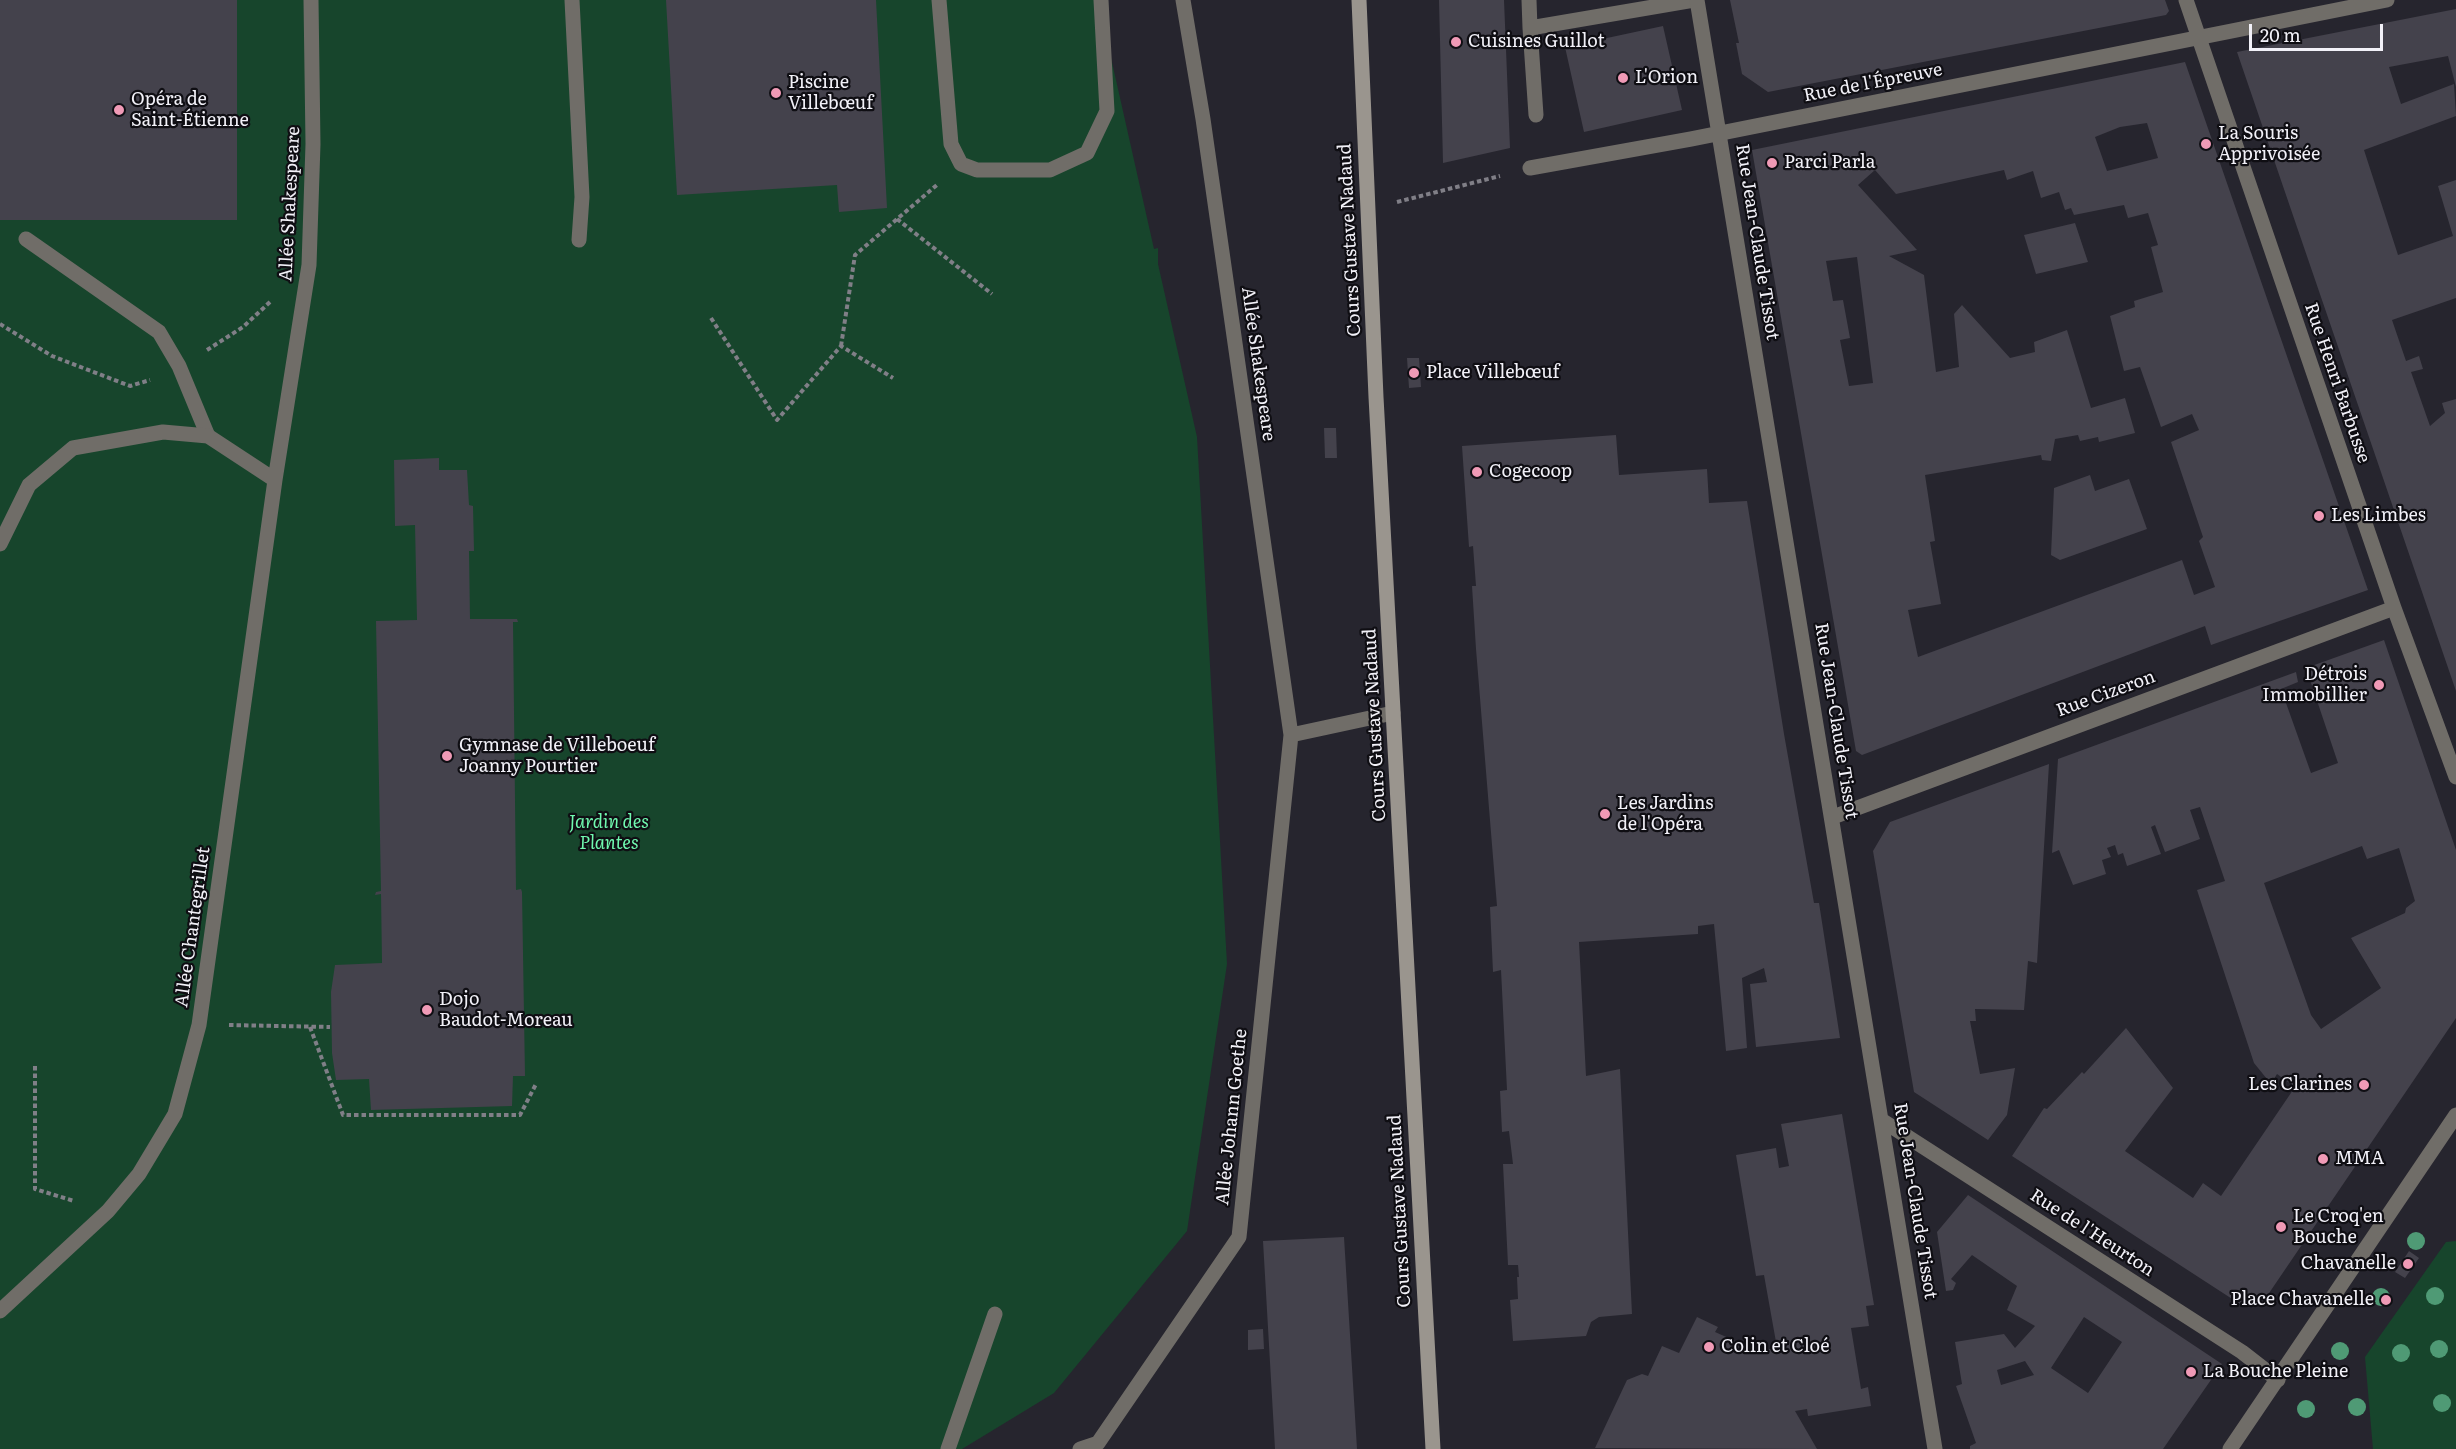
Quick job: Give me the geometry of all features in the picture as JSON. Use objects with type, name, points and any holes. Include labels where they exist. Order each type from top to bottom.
[{"type":"main road","name":"Cours Gustave Nadaud","points":[[1359,0],[1393,713],[1433,1449]]},
{"type":"street","name":"Allée Shakespeare","points":[[275,480],[309,264],[314,144],[311,0]]},
{"type":"street","points":[[572,0],[582,197],[579,240]]},
{"type":"street","points":[[939,0],[951,144],[961,164],[977,170],[1050,170],[1087,153],[1107,111],[1101,0]]},
{"type":"street","name":"Allée Shakespeare","points":[[1183,0],[1207,142],[1291,735]]},
{"type":"street","points":[[1529,0],[1536,115]]},
{"type":"street","points":[[1530,28],[1696,0]]},
{"type":"street","name":"Rue Jean-Claude Tissot","points":[[1696,0],[1833,817],[1935,1449]]},
{"type":"street","name":"Rue Henri Barbusse","points":[[2186,0],[2394,608],[2456,777]]},
{"type":"street","name":"Rue de l'Épreuve","points":[[1530,168],[1719,133],[2387,0]]},
{"type":"street","points":[[26,239],[159,332],[179,366],[208,436]]},
{"type":"street","points":[[0,544],[29,484],[74,448],[163,432],[208,436],[275,480]]},
{"type":"street","name":"Allée Chantegrillet","points":[[0,1311],[108,1211],[139,1174],[175,1114],[199,1025],[275,480]]},
{"type":"street","name":"Rue Cizeron","points":[[1833,817],[2394,608]]},
{"type":"street","points":[[1291,735],[1393,713]]},
{"type":"street","name":"Allée Johann Goethe","points":[[1080,1449],[1098,1443],[1239,1237],[1291,735]]},
{"type":"street","points":[[2230,1449],[2456,1115]]},
{"type":"street","name":"Rue de l'Heurton","points":[[1883,1121],[2242,1353],[2278,1380]]},
{"type":"street","points":[[948,1449],[995,1314]]},
{"type":"path","points":[[711,318],[777,420],[841,346],[855,255],[961,164]]},
{"type":"path","points":[[1368,210],[1530,168]]},
{"type":"path","points":[[897,219],[992,294]]},
{"type":"path","points":[[841,346],[893,378]]},
{"type":"path","points":[[199,1025],[330,1027]]},
{"type":"path","points":[[310,1027],[343,1115],[520,1115],[536,1084]]},
{"type":"path","points":[[35,1066],[34,1189],[108,1211]]},
{"type":"green space","name":"Jardin des Plantes","points":[[0,0],[1098,0],[1154,249],[1158,248],[1158,264],[1197,437],[1227,964],[1187,1231],[1054,1393],[962,1449],[0,1449]]},
{"type":"green space","points":[[2456,1241],[2456,1449],[2373,1449],[2365,1357],[2446,1242]]},
{"type":"building","name":"Opéra de Saint-Étienne","points":[[0,0],[237,0],[237,220],[0,220]]},
{"type":"building","name":"Piscine Villebœuf","points":[[666,0],[876,0],[887,208],[839,212],[837,185],[677,195]]},
{"type":"building","points":[[1439,0],[1504,0],[1510,148],[1443,163]]},
{"type":"building","points":[[1730,0],[2165,0],[2169,11],[2166,15],[1768,92],[1742,74],[1736,43],[1739,43]]},
{"type":"building","points":[[2456,9],[2456,87],[2448,56],[2389,67],[2401,104],[2454,84],[2456,116],[2364,150],[2398,255],[2453,236],[2438,186],[2456,180],[2456,298],[2392,320],[2406,361],[2419,356],[2423,369],[2411,372],[2430,426],[2445,413],[2442,403],[2456,399],[2456,691],[2237,52]]},
{"type":"building","name":"L'Orion","points":[[1663,26],[1682,110],[1584,132],[1565,47]]},
{"type":"building","points":[[2185,62],[2368,590],[2211,645],[2205,626],[1862,755],[1856,751],[1752,150]],"holes":[[[2147,123],[2158,158],[2107,171],[2095,137],[2120,127]],[[1875,170],[1896,194],[2004,170],[2007,180],[2033,171],[2041,198],[2059,192],[2065,210],[2071,208],[2074,215],[2124,205],[2128,218],[2148,213],[2158,245],[2151,247],[2163,292],[2134,301],[2135,307],[2110,316],[2124,371],[2140,367],[2161,427],[2192,414],[2199,430],[2171,442],[2203,537],[2199,541],[2215,587],[2194,595],[2182,560],[1918,657],[1908,610],[1941,604],[1930,542],[1935,541],[1925,475],[2041,455],[2042,460],[2051,461],[2055,439],[2078,435],[2080,441],[2098,437],[2099,442],[2135,433],[2125,398],[2091,408],[2067,330],[2034,342],[2035,352],[2010,358],[1962,305],[1954,314],[1959,367],[1936,372],[1924,275],[1889,256],[1917,250],[1858,185]],[[1857,257],[1873,383],[1849,386],[1840,340],[1850,338],[1843,300],[1833,301],[1826,261]]]},
{"type":"building","points":[[2075,223],[2088,262],[2036,274],[2024,235]]},
{"type":"building","points":[[1407,358],[1419,358],[1421,387],[1409,388]]},
{"type":"building","points":[[1324,428],[1336,428],[1337,458],[1325,458]]},
{"type":"building","points":[[1616,435],[1619,475],[1707,469],[1709,503],[1747,501],[1784,734],[1814,903],[1819,903],[1840,1038],[1756,1047],[1750,984],[1767,982],[1764,968],[1742,978],[1747,1048],[1726,1051],[1714,924],[1698,926],[1698,934],[1579,942],[1586,1076],[1620,1069],[1632,1314],[1599,1317],[1591,1322],[1586,1336],[1513,1341],[1510,1300],[1518,1299],[1517,1277],[1519,1277],[1518,1265],[1508,1265],[1503,1164],[1513,1164],[1509,1131],[1502,1132],[1500,1091],[1507,1090],[1501,970],[1493,972],[1490,907],[1497,906],[1476,649],[1472,586],[1476,586],[1473,546],[1469,547],[1462,446]]},
{"type":"building","points":[[439,458],[439,470],[467,470],[469,505],[473,506],[474,551],[469,551],[470,619],[517,619],[518,622],[513,622],[516,890],[521,889],[522,892],[525,1076],[513,1076],[512,1106],[371,1110],[369,1079],[336,1080],[332,1053],[331,992],[335,965],[382,963],[381,894],[375,895],[376,892],[381,891],[376,621],[417,620],[415,525],[395,526],[394,460]]},
{"type":"building","points":[[2090,475],[2095,491],[2129,479],[2147,529],[2060,560],[2051,555],[2054,488]]},
{"type":"building","points":[[2384,640],[2456,850],[2456,1018],[2263,1302],[2243,1306],[2012,1156],[2044,1108],[2047,1109],[2082,1072],[2084,1074],[2126,1028],[2173,1088],[2125,1151],[2193,1198],[2203,1183],[2221,1196],[2295,1087],[2277,1074],[2271,1084],[2254,1063],[2197,890],[2225,881],[2200,807],[2190,810],[2200,839],[2165,852],[2155,825],[2151,827],[2161,854],[2127,866],[2123,853],[2118,855],[2115,845],[2107,848],[2111,857],[2102,860],[2106,874],[2073,885],[2059,850],[2052,853],[2058,759],[2296,672],[2298,682],[2281,689],[2311,773],[2338,763],[2306,668]],"holes":[[[2362,846],[2367,859],[2399,848],[2415,901],[2406,908],[2405,913],[2351,938],[2381,988],[2321,1029],[2311,1015],[2264,883]]]},
{"type":"building","points":[[2049,764],[2037,963],[2028,961],[2024,1010],[1975,1009],[1976,1021],[1970,1021],[1980,1074],[2015,1068],[2007,1115],[1988,1140],[1914,1092],[1873,851],[1890,822]]},
{"type":"building","points":[[1842,1114],[1874,1305],[1866,1306],[1869,1326],[1851,1328],[1861,1389],[1868,1387],[1871,1406],[1808,1416],[1807,1409],[1795,1411],[1817,1449],[1595,1448],[1627,1380],[1642,1374],[1648,1376],[1662,1346],[1679,1353],[1697,1317],[1718,1327],[1715,1332],[1758,1351],[1787,1346],[1787,1340],[1776,1342],[1764,1275],[1756,1276],[1736,1155],[1776,1148],[1779,1168],[1789,1166],[1781,1124]]},
{"type":"building","points":[[1968,1195],[2222,1364],[2163,1449],[1970,1449],[1970,1446],[1976,1443],[1956,1386],[1962,1384],[1955,1342],[2004,1334],[2015,1348],[2035,1326],[2007,1310],[2017,1286],[1972,1255],[1951,1279],[1956,1283],[1953,1290],[1946,1291],[1937,1232]],"holes":[[[2084,1317],[2122,1342],[2088,1393],[2051,1368]],[[2025,1361],[2034,1375],[2001,1385],[1997,1370]]]},
{"type":"building","points":[[1344,1237],[1357,1449],[1275,1449],[1263,1241]]},
{"type":"building","points":[[2409,1251],[2419,1258],[2405,1278],[2395,1272]]},
{"type":"building","points":[[1263,1329],[1264,1349],[1248,1350],[1248,1330]]},
{"type":"place","name":"Cuisines Guillot","points":[[1456,42]]},
{"type":"place","name":"L'Orion","points":[[1623,78]]},
{"type":"place","name":"Piscine Villebœuf","points":[[776,93]]},
{"type":"place","name":"Opéra de Saint-Étienne","points":[[119,110]]},
{"type":"place","name":"La Souris Apprivoisée","points":[[2206,144]]},
{"type":"place","name":"Parci Parla","points":[[1772,163]]},
{"type":"place","name":"Place Villebœuf","points":[[1414,373]]},
{"type":"place","name":"Cogecoop","points":[[1477,472]]},
{"type":"place","name":"Les Limbes","points":[[2319,516]]},
{"type":"place","name":"Détrois Immobillier","points":[[2379,685]]},
{"type":"place","name":"Gymnase de Villeboeuf Joanny Pourtier","points":[[447,756]]},
{"type":"place","name":"Les Jardins de l'Opéra","points":[[1605,814]]},
{"type":"place","name":"Dojo Baudot-Moreau","points":[[427,1010]]},
{"type":"place","name":"Les Clarines","points":[[2364,1085]]},
{"type":"place","name":"MMA","points":[[2323,1159]]},
{"type":"place","name":"Le Croq'en Bouche","points":[[2281,1227]]},
{"type":"place","name":"Chavanelle","points":[[2408,1264]]},
{"type":"place","name":"Place Chavanelle","points":[[2386,1300]]},
{"type":"place","name":"Colin et Cloé","points":[[1709,1347]]},
{"type":"place","name":"La Bouche Pleine","points":[[2191,1372]]}]
